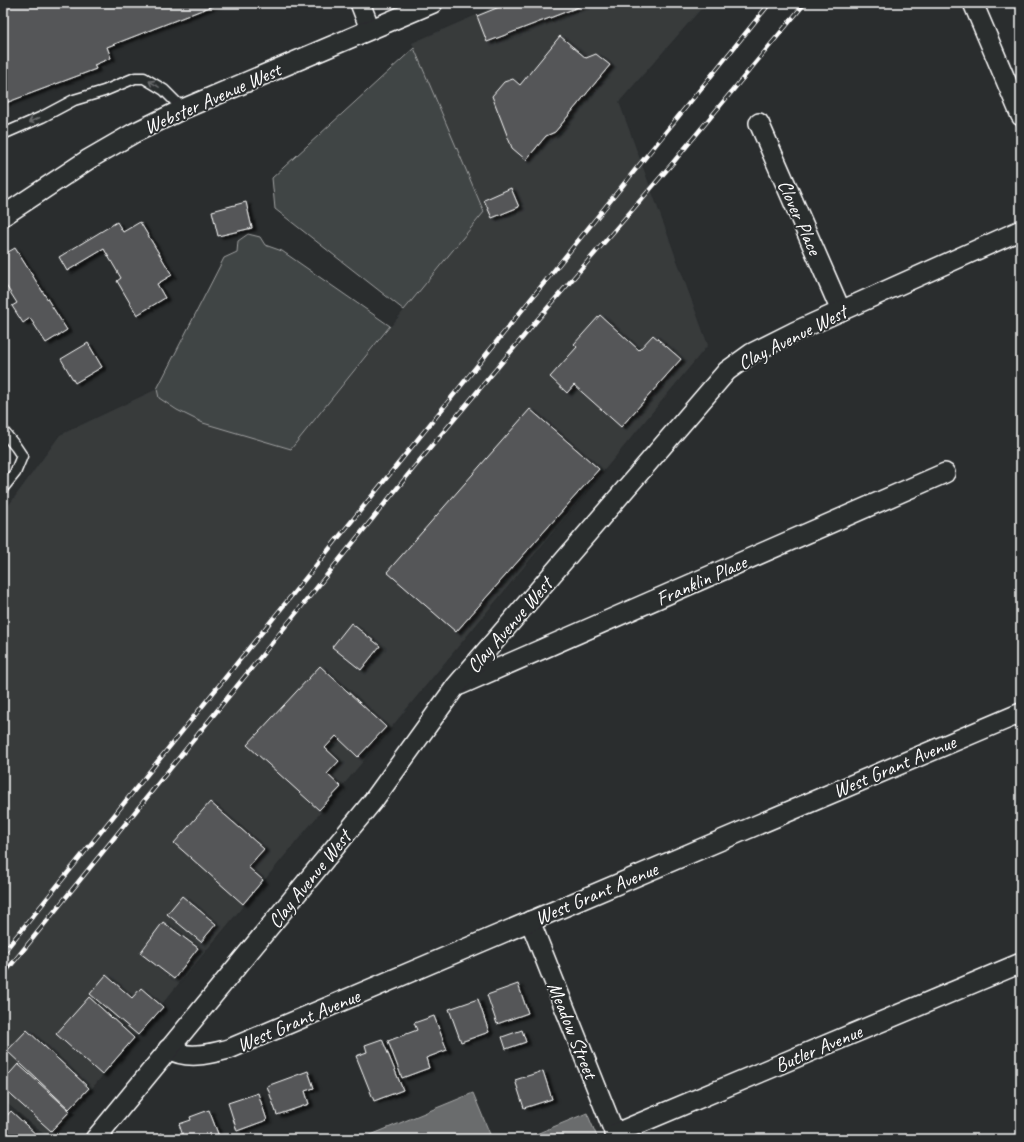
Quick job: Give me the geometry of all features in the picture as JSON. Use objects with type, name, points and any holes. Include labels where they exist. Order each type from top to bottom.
[{"type":"street","points":[[360,3],[370,30]]},
{"type":"street","name":"Webster Avenue West","points":[[3,216],[89,159],[134,133],[184,109],[432,3]]},
{"type":"street","points":[[973,3],[1021,116]]},
{"type":"street","name":"Clover Place","points":[[758,123],[841,311]]},
{"type":"street","name":"Clay Avenue West","points":[[97,1138],[168,1049],[373,801],[456,686],[727,371],[752,353],[787,335],[1021,230]]},
{"type":"street","name":"Franklin Place","points":[[456,686],[945,474]]},
{"type":"street","name":"West Grant Avenue","points":[[168,1049],[176,1054],[191,1055],[207,1054],[229,1049],[1021,712]]},
{"type":"street","name":"Meadow Street","points":[[530,921],[616,1136]]},
{"type":"street","name":"Butler Avenue","points":[[616,1136],[1021,963]]},
{"type":"lane","points":[[3,134],[42,117],[74,100],[104,91],[135,78],[144,78],[164,90],[184,109]]},
{"type":"lane","points":[[3,431],[22,456],[15,473],[3,488]]},
{"type":"shaded area","points":[[504,3],[720,3],[700,10],[619,102],[708,345],[50,1139],[3,1100],[3,513],[60,435],[157,389],[159,398],[177,410],[291,449],[484,212],[412,43]]},
{"type":"shaded area","points":[[414,48],[484,212],[404,310],[275,209],[272,178]]},
{"type":"shaded area","points":[[248,234],[260,237],[265,245],[282,251],[390,326],[291,449],[203,423],[177,410],[159,398],[157,389],[224,258],[237,252],[238,241]]},
{"type":"shaded area","points":[[473,1093],[492,1139],[361,1139]]},
{"type":"shaded area","points":[[587,1113],[598,1139],[524,1139]]},
{"type":"building","points":[[3,3],[220,3],[107,47],[111,58],[94,65],[96,69],[3,104]]},
{"type":"building","points":[[509,3],[589,3],[487,42],[477,16]]},
{"type":"building","points":[[560,36],[586,58],[596,54],[610,65],[555,132],[546,136],[526,160],[512,148],[492,96],[504,82],[513,79],[520,85]]},
{"type":"building","points":[[511,188],[519,207],[492,218],[484,200]]},
{"type":"building","points":[[246,202],[252,228],[218,236],[212,211]]},
{"type":"building","points":[[117,222],[123,232],[140,222],[172,275],[157,284],[165,298],[137,315],[117,281],[121,278],[104,249],[67,271],[59,257]]},
{"type":"building","points":[[15,248],[67,330],[46,343],[30,318],[23,323],[12,306],[17,303],[3,281],[3,255]]},
{"type":"building","points":[[600,315],[639,350],[653,335],[681,359],[621,427],[574,385],[567,393],[550,377],[577,347],[574,344]]},
{"type":"building","points":[[88,343],[102,367],[75,383],[61,359]]},
{"type":"building","points":[[530,409],[599,469],[456,632],[387,572]]},
{"type":"building","points":[[351,623],[380,646],[361,670],[332,647]]},
{"type":"building","points":[[320,666],[386,727],[358,757],[336,736],[325,748],[339,761],[327,774],[341,787],[319,810],[247,745]]},
{"type":"building","points":[[210,802],[264,849],[248,867],[263,880],[243,904],[174,843]]},
{"type":"building","points":[[182,896],[216,924],[201,942],[167,914]]},
{"type":"building","points":[[163,922],[198,948],[174,979],[140,953]]},
{"type":"building","points":[[106,975],[132,998],[141,988],[163,1007],[138,1035],[90,994]]},
{"type":"building","points":[[518,984],[528,1013],[497,1024],[487,995]]},
{"type":"building","points":[[89,997],[134,1038],[102,1075],[56,1034]]},
{"type":"building","points":[[478,999],[489,1032],[461,1042],[449,1009]]},
{"type":"building","points":[[434,1016],[447,1050],[426,1058],[429,1068],[402,1078],[388,1041],[417,1030],[414,1023]]},
{"type":"building","points":[[27,1030],[89,1088],[69,1109],[7,1051]]},
{"type":"building","points":[[522,1030],[526,1042],[506,1049],[502,1037]]},
{"type":"building","points":[[382,1039],[403,1090],[374,1101],[356,1056],[367,1052],[365,1045]]},
{"type":"building","points":[[18,1064],[70,1111],[51,1131],[3,1088],[3,1081]]},
{"type":"building","points":[[308,1071],[314,1088],[305,1091],[309,1104],[277,1115],[267,1086]]},
{"type":"building","points":[[543,1071],[552,1099],[524,1108],[515,1080]]},
{"type":"building","points":[[258,1093],[267,1120],[237,1131],[228,1103]]},
{"type":"building","points":[[209,1110],[220,1139],[184,1139],[179,1124],[191,1120],[190,1117]]},
{"type":"building","points":[[11,1111],[41,1139],[7,1139],[3,1135],[3,1120]]},
{"type":"building","points":[[161,1133],[164,1139],[146,1139]]},
{"type":"railway","points":[[3,953],[770,3]]},
{"type":"railway","points":[[3,975],[416,465],[538,319],[671,165],[805,3]]}]
